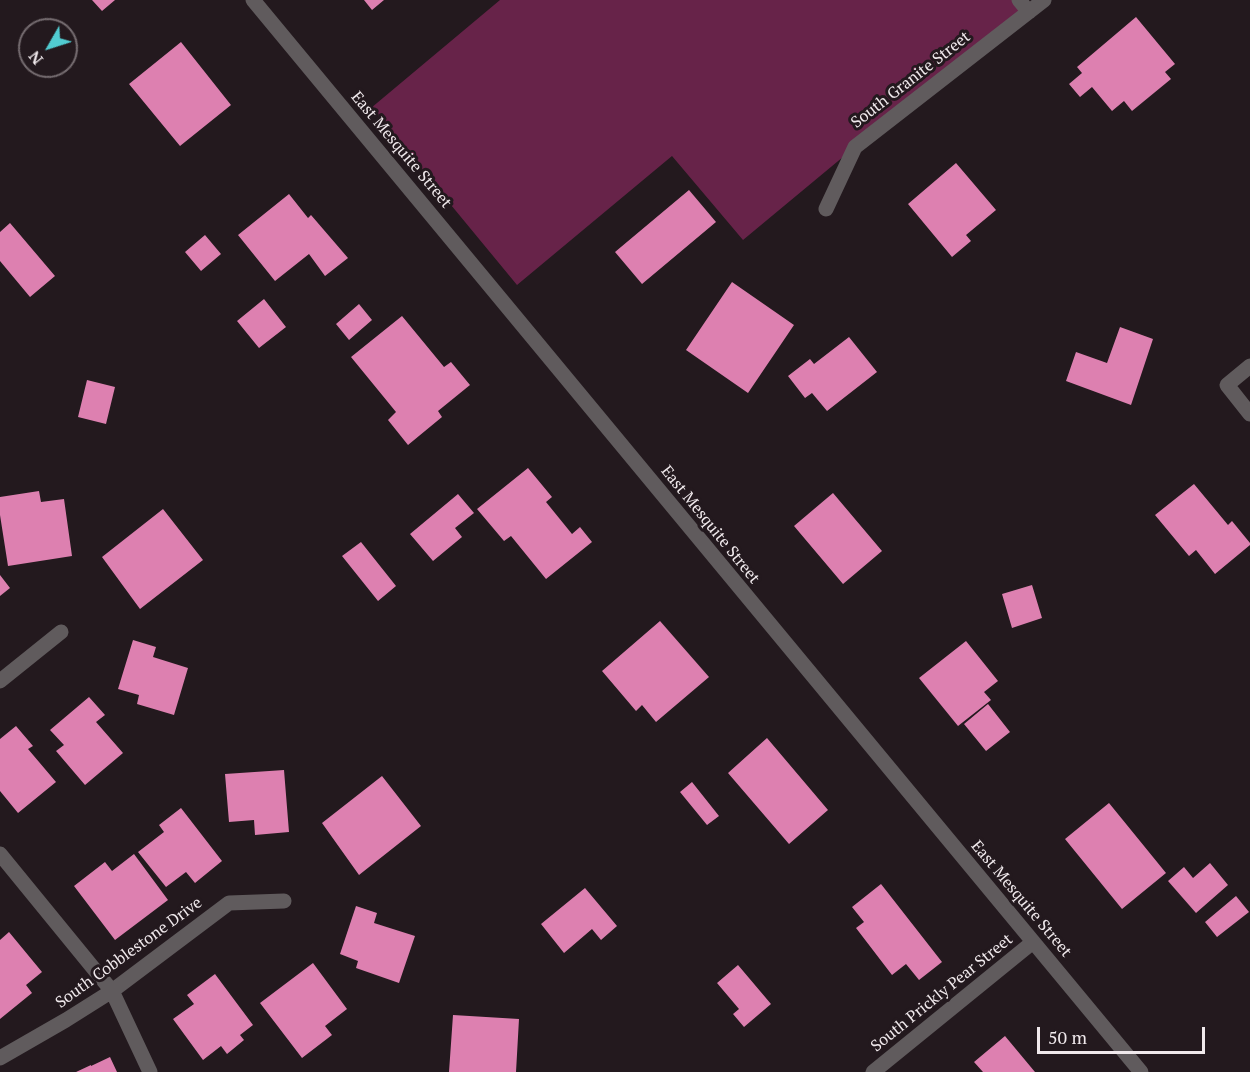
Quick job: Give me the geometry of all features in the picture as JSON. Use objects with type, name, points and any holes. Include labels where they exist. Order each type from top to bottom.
[{"type":"street","name":"East Mesquite Street","points":[[253,0],[1142,1072]]},
{"type":"street","points":[[1018,0],[1029,12]]},
{"type":"street","name":"South Granite Street","points":[[826,209],[855,147],[1044,0]]},
{"type":"street","points":[[1250,366],[1227,385],[1250,414]]},
{"type":"street","points":[[0,681],[61,632]]},
{"type":"street","points":[[0,854],[112,991],[150,1072]]},
{"type":"street","name":"South Cobblestone Drive","points":[[0,1058],[112,991],[229,903],[284,901]]},
{"type":"street","name":"South Prickly Pear Street","points":[[873,1072],[1033,942]]},
{"type":"shaded area","points":[[500,0],[1019,0],[1029,12],[855,147],[743,240],[672,156],[517,285],[371,108]]},
{"type":"building","points":[[92,0],[115,0],[102,11]]},
{"type":"building","points":[[364,0],[384,0],[372,10]]},
{"type":"building","points":[[1136,17],[1175,64],[1165,72],[1171,79],[1132,111],[1124,101],[1112,111],[1092,87],[1080,97],[1069,84],[1082,73],[1077,67]]},
{"type":"building","points":[[181,42],[231,105],[180,146],[129,84]]},
{"type":"building","points":[[956,163],[996,210],[966,235],[971,241],[952,257],[908,204]]},
{"type":"building","points":[[689,190],[716,222],[642,284],[615,252]]},
{"type":"building","points":[[289,194],[308,218],[311,215],[348,258],[325,276],[309,254],[275,281],[238,235]]},
{"type":"building","points":[[10,223],[55,276],[30,297],[0,261],[0,232]]},
{"type":"building","points":[[205,235],[221,254],[201,271],[185,252]]},
{"type":"building","points":[[732,282],[794,325],[748,393],[686,350]]},
{"type":"building","points":[[264,299],[286,327],[259,348],[237,321]]},
{"type":"building","points":[[359,304],[372,320],[349,340],[336,324]]},
{"type":"building","points":[[402,316],[444,367],[451,362],[470,385],[438,411],[442,417],[408,445],[388,420],[396,412],[351,357]]},
{"type":"building","points":[[1120,327],[1153,339],[1131,405],[1066,381],[1076,352],[1107,363]]},
{"type":"building","points":[[849,337],[877,372],[827,411],[812,393],[805,398],[788,376],[810,359],[814,364]]},
{"type":"building","points":[[87,380],[115,387],[106,424],[78,417]]},
{"type":"building","points":[[528,468],[552,497],[546,502],[572,534],[580,527],[592,542],[546,579],[511,536],[504,541],[477,509]]},
{"type":"building","points":[[1194,484],[1228,525],[1232,521],[1250,543],[1215,574],[1196,550],[1189,556],[1155,515]]},
{"type":"building","points":[[39,491],[41,502],[64,499],[72,556],[8,566],[0,515],[0,497]]},
{"type":"building","points":[[833,493],[882,551],[843,584],[794,526]]},
{"type":"building","points":[[458,494],[474,513],[455,528],[462,537],[433,561],[410,534]]},
{"type":"building","points":[[163,509],[203,560],[140,609],[102,557]]},
{"type":"building","points":[[361,542],[396,586],[378,601],[342,556]]},
{"type":"building","points":[[0,575],[10,588],[0,596]]},
{"type":"building","points":[[1032,585],[1042,618],[1012,628],[1002,594]]},
{"type":"building","points":[[660,621],[709,677],[656,722],[642,705],[636,711],[602,671]]},
{"type":"building","points":[[133,640],[156,647],[153,657],[188,668],[174,715],[137,704],[139,695],[118,689]]},
{"type":"building","points":[[966,641],[998,681],[984,692],[991,700],[958,726],[919,678]]},
{"type":"building","points":[[89,697],[105,715],[96,722],[123,753],[85,785],[56,751],[64,745],[50,730]]},
{"type":"building","points":[[988,704],[1010,732],[986,751],[964,724]]},
{"type":"building","points":[[16,726],[33,746],[28,749],[56,782],[18,813],[0,791],[0,739]]},
{"type":"building","points":[[767,738],[828,810],[789,844],[728,773]]},
{"type":"building","points":[[284,770],[289,832],[255,835],[254,820],[229,822],[225,774]]},
{"type":"building","points":[[382,776],[421,826],[359,875],[322,823]]},
{"type":"building","points":[[692,782],[719,816],[707,825],[680,792]]},
{"type":"building","points":[[1109,803],[1166,873],[1122,909],[1065,839]]},
{"type":"building","points":[[181,808],[222,861],[195,883],[186,872],[166,887],[138,852],[164,832],[159,825]]},
{"type":"building","points":[[134,854],[168,900],[115,940],[74,886],[105,862],[112,871]]},
{"type":"building","points":[[1210,863],[1228,885],[1196,913],[1168,881],[1184,867],[1193,878]]},
{"type":"building","points":[[881,884],[942,962],[919,980],[906,964],[892,975],[856,928],[864,922],[852,907]]},
{"type":"building","points":[[585,888],[617,926],[601,940],[592,929],[564,953],[541,924]]},
{"type":"building","points":[[1236,896],[1249,912],[1217,937],[1205,922]]},
{"type":"building","points":[[356,906],[377,913],[374,923],[415,936],[399,983],[356,968],[358,961],[340,954]]},
{"type":"building","points":[[9,932],[42,972],[26,985],[32,993],[0,1019],[0,940]]},
{"type":"building","points":[[313,963],[347,1009],[325,1026],[332,1035],[302,1058],[260,1003]]},
{"type":"building","points":[[738,965],[771,1004],[744,1027],[733,1014],[739,1009],[717,983]]},
{"type":"building","points":[[215,974],[253,1025],[240,1035],[244,1040],[227,1054],[221,1046],[203,1060],[173,1019],[194,1004],[187,995]]},
{"type":"building","points":[[453,1015],[519,1019],[516,1072],[449,1072]]},
{"type":"building","points":[[1005,1036],[1035,1072],[983,1072],[974,1062]]},
{"type":"building","points":[[110,1057],[117,1072],[76,1072],[91,1066]]}]
